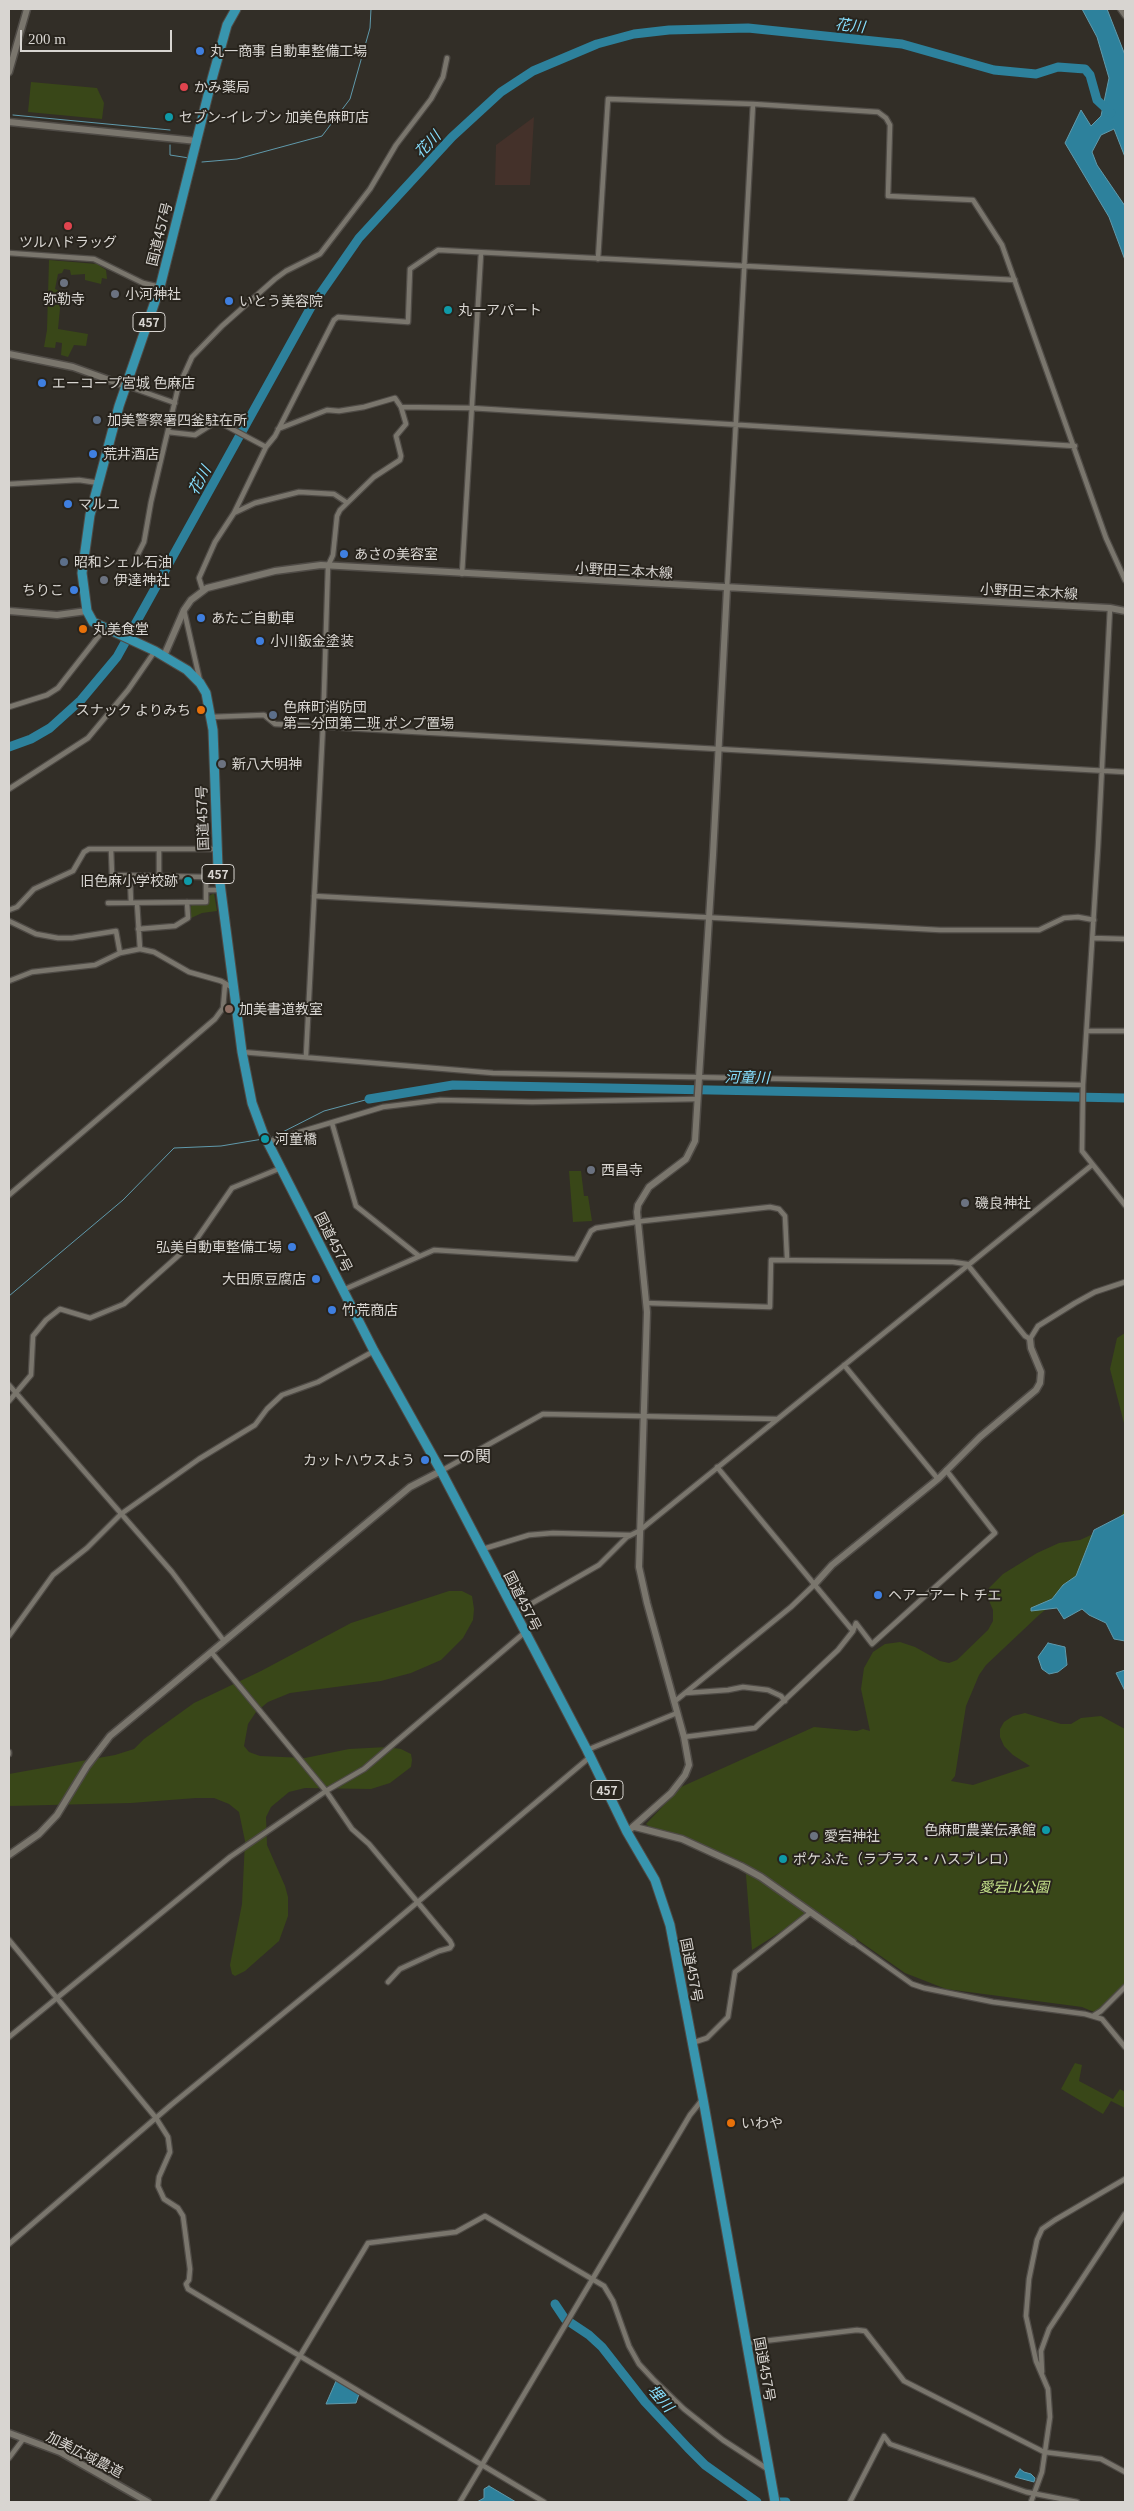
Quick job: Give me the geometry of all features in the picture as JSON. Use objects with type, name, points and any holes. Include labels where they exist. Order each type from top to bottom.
[{"type":"highway","name":"国道457号","points":[[236,9],[227,25],[160,287],[126,386],[99,483],[85,545],[82,573],[87,611],[93,622],[155,651],[187,670],[200,683],[206,693],[211,717],[216,849],[229,986],[258,1120],[268,1145],[374,1351],[441,1471],[524,1633],[631,1829],[655,1880],[670,1925],[703,2099],[774,2500]]},
{"type":"street","points":[[9,72],[27,9]]},
{"type":"street","points":[[1120,9],[1125,16]]},
{"type":"street","points":[[135,560],[144,542],[151,502],[178,388],[192,357],[222,326],[286,271],[320,254],[370,189],[396,145],[432,99],[443,77],[447,58]]},
{"type":"street","points":[[598,259],[608,99],[753,104],[878,112],[882,114],[890,125],[888,196],[973,200],[1002,245],[1075,446],[1106,538],[1125,580]]},
{"type":"street","points":[[631,1829],[671,1793],[685,1774],[689,1765],[684,1737],[641,1580],[639,1530],[644,1417],[646,1303],[637,1222],[638,1205],[648,1187],[690,1154],[694,1141],[719,748],[753,104]]},
{"type":"street","points":[[9,122],[197,141]]},
{"type":"street","points":[[202,592],[199,578],[218,536],[234,513],[264,447],[278,430],[323,339],[336,318],[408,322],[410,268],[438,250],[1015,280]]},
{"type":"street","points":[[9,253],[94,259],[143,283],[160,287]]},
{"type":"street","points":[[462,574],[481,253]]},
{"type":"street","points":[[9,354],[74,367],[175,403]]},
{"type":"street","points":[[278,430],[327,410],[339,411],[364,407],[395,398],[401,407],[406,424],[396,436],[401,456],[400,460],[374,477],[346,502],[337,516],[333,555],[328,566],[323,726],[306,1056]]},
{"type":"street","points":[[401,407],[471,408],[1075,446]]},
{"type":"street","points":[[168,432],[195,435],[215,422],[221,423],[264,447]]},
{"type":"street","points":[[9,484],[79,480],[99,483]]},
{"type":"street","points":[[234,513],[255,503],[299,492],[334,494],[346,502]]},
{"type":"street","name":"小野田三本木線","points":[[164,656],[184,610],[191,600],[202,592],[224,582],[301,566],[1125,610]]},
{"type":"street","points":[[1110,608],[1088,1031],[1083,1086],[1082,1151],[1125,1205]]},
{"type":"street","points":[[184,610],[199,669],[200,683]]},
{"type":"street","points":[[9,611],[58,615],[87,611]]},
{"type":"street","points":[[9,706],[47,695],[58,688],[105,628]]},
{"type":"street","points":[[9,789],[50,765],[67,750],[88,738],[128,690],[155,651]]},
{"type":"street","points":[[211,717],[264,715],[275,724],[1125,772]]},
{"type":"street","points":[[9,910],[17,906],[34,889],[73,871],[86,850],[111,848],[216,849]]},
{"type":"street","points":[[108,903],[206,902],[206,877],[112,875],[111,848]]},
{"type":"street","points":[[159,849],[159,876]]},
{"type":"street","points":[[130,876],[130,903]]},
{"type":"street","points":[[206,890],[220,890]]},
{"type":"street","points":[[314,896],[940,930],[1039,930],[1064,918],[1078,917],[1094,920]]},
{"type":"street","points":[[138,928],[175,926],[188,918],[187,902]]},
{"type":"street","points":[[137,903],[140,949]]},
{"type":"street","points":[[9,920],[36,934],[58,938],[116,932],[120,953]]},
{"type":"street","points":[[1093,938],[1125,939]]},
{"type":"street","points":[[9,981],[32,972],[95,965],[120,953],[140,949],[154,952],[189,972],[229,986],[223,1008],[215,1019],[9,1195]]},
{"type":"street","points":[[1088,1031],[1125,1031]]},
{"type":"street","points":[[242,1052],[493,1073],[1083,1086]]},
{"type":"street","points":[[268,1145],[273,1140],[383,1107],[440,1100],[532,1102],[698,1097]]},
{"type":"street","points":[[332,1123],[356,1206],[419,1256]]},
{"type":"street","points":[[514,1613],[599,1565],[627,1537],[639,1530],[966,1264],[1092,1165]]},
{"type":"street","points":[[9,1401],[31,1375],[33,1336],[46,1320],[60,1309],[90,1318],[124,1304],[196,1240],[207,1228],[232,1188],[281,1168]]},
{"type":"street","points":[[343,1290],[434,1250],[576,1259],[593,1230],[637,1222],[775,1207],[785,1216],[787,1258]]},
{"type":"street","points":[[646,1303],[770,1307],[771,1260],[787,1258],[877,1262],[952,1262],[966,1264],[1025,1336],[1030,1338]]},
{"type":"street","points":[[674,1702],[791,1607],[832,1565],[938,1479],[980,1436],[1036,1390],[1040,1383],[1041,1372],[1031,1348],[1030,1338],[1038,1326],[1095,1292],[1125,1282]]},
{"type":"street","points":[[9,1636],[53,1574],[87,1548],[121,1514],[199,1459],[254,1425],[282,1395],[318,1382],[374,1351]]},
{"type":"street","points":[[844,1365],[938,1479]]},
{"type":"street","points":[[9,1386],[172,1572],[224,1641]]},
{"type":"street","points":[[9,1855],[39,1834],[57,1815],[87,1766],[110,1736],[410,1487],[543,1414],[776,1419]]},
{"type":"street","points":[[717,1467],[853,1631]]},
{"type":"street","points":[[684,1737],[755,1728],[838,1650],[853,1631],[856,1623],[872,1644],[995,1533],[946,1470]]},
{"type":"street","points":[[481,1549],[529,1535],[553,1533],[631,1535]]},
{"type":"street","points":[[9,2037],[230,1857],[326,1791],[370,1764],[524,1633]]},
{"type":"street","points":[[212,1653],[326,1791],[352,1829],[369,1844],[452,1945],[450,1948],[438,1951],[400,1969],[388,1982]]},
{"type":"street","points":[[684,1693],[743,1687],[768,1690],[781,1696],[785,1701]]},
{"type":"street","points":[[9,2244],[156,2118],[417,1901],[589,1753],[677,1713]]},
{"type":"street","points":[[631,1829],[682,1839],[713,1852],[761,1877],[912,1984],[993,2002],[1093,2016],[1102,2019],[1125,2047]]},
{"type":"street","points":[[692,2043],[707,2038],[728,2016],[735,1972],[810,1913]]},
{"type":"street","points":[[9,1940],[156,2118],[168,2137],[170,2148],[168,2158],[159,2177],[158,2186],[164,2199],[178,2208],[183,2216],[190,2269],[189,2280],[186,2284],[188,2288],[544,2502]]},
{"type":"street","points":[[1093,2016],[1101,2011],[1125,1987]]},
{"type":"street","points":[[460,2502],[594,2280],[690,2115],[703,2099]]},
{"type":"street","points":[[1031,2502],[1042,2472],[1050,2402],[1042,2373],[1036,2361],[1026,2316],[1029,2278],[1038,2235],[1042,2229],[1054,2220],[1125,2179]]},
{"type":"street","points":[[1042,2373],[1041,2351],[1049,2329],[1125,2214]]},
{"type":"street","points":[[212,2502],[368,2243],[456,2232],[485,2216],[594,2280],[608,2291],[629,2346],[652,2379],[684,2409],[722,2440],[768,2470]]},
{"type":"street","points":[[747,2343],[857,2330],[865,2331],[904,2381],[1044,2452],[1101,2459],[1125,2472]]},
{"type":"street","name":"加美広域農道","points":[[9,2433],[60,2452],[148,2502]]},
{"type":"street","points":[[850,2502],[884,2436],[890,2444],[1035,2494],[1077,2502]]},
{"type":"street","points":[[9,2458],[24,2438]]},
{"type":"shaded area","points":[[534,117],[530,185],[495,185],[496,145]]},
{"type":"green space","points":[[31,82],[97,88],[104,103],[102,119],[28,112]]},
{"type":"green space","points":[[49,260],[97,264],[106,270],[107,279],[102,278],[101,284],[85,280],[85,274],[71,275],[70,270],[64,269],[62,273],[58,274],[55,289],[60,291],[60,294],[53,293],[53,296],[61,298],[58,329],[88,334],[86,346],[74,345],[68,357],[61,355],[62,343],[56,342],[55,348],[44,347],[47,330]]},
{"type":"green space","points":[[214,893],[217,911],[202,913],[189,919],[189,909],[192,905],[209,904],[209,896]]},
{"type":"green space","points":[[569,1171],[581,1171],[584,1196],[588,1196],[592,1221],[573,1222]]},
{"type":"green space","points":[[1125,1333],[1125,1427],[1110,1369],[1117,1338]]},
{"type":"green space","name":"愛宕山公園","points":[[1125,1507],[1125,1554],[1097,1568],[1039,1615],[986,1665],[979,1675],[966,1706],[955,1776],[951,1781],[973,1785],[1030,1766],[1013,1755],[1004,1746],[1000,1737],[1000,1729],[1004,1722],[1013,1716],[1025,1713],[1061,1724],[1071,1724],[1081,1718],[1101,1716],[1125,1729],[1125,1983],[1101,2015],[1082,2007],[946,1989],[905,1973],[815,1910],[752,1950],[745,1863],[682,1837],[653,1830],[646,1824],[681,1787],[814,1727],[870,1731],[861,1689],[864,1668],[873,1652],[885,1644],[900,1642],[915,1647],[940,1661],[949,1663],[957,1660],[988,1630],[993,1621],[993,1610],[987,1596],[989,1588],[1003,1574],[1037,1553],[1059,1543],[1080,1540],[1093,1534],[1120,1518]]},
{"type":"green space","points":[[449,1591],[462,1591],[472,1596],[473,1620],[463,1638],[441,1660],[411,1673],[381,1681],[290,1693],[268,1702],[256,1712],[248,1724],[244,1746],[249,1752],[260,1756],[305,1758],[349,1749],[387,1747],[401,1749],[411,1754],[412,1760],[411,1767],[390,1783],[371,1789],[305,1788],[289,1792],[271,1807],[266,1817],[267,1845],[285,1886],[288,1897],[288,1916],[279,1941],[245,1971],[235,1976],[232,1974],[230,1965],[242,1904],[245,1841],[239,1812],[229,1804],[214,1798],[196,1798],[131,1803],[9,1806],[9,1774],[115,1755],[134,1749],[144,1739],[194,1703],[261,1671],[351,1623]]},
{"type":"green space","points":[[1075,2063],[1082,2065],[1079,2081],[1113,2099],[1120,2089],[1125,2092],[1125,2108],[1111,2101],[1103,2114],[1061,2089]]},
{"type":"water","points":[[1082,9],[1107,9],[1125,55],[1125,157],[1114,129],[1101,135],[1092,152],[1097,165],[1125,206],[1125,260],[1109,217],[1065,143],[1081,110],[1091,126],[1101,116],[1109,78],[1097,37]]},
{"type":"water","points":[[1125,1514],[1125,1641],[1114,1639],[1106,1623],[1089,1615],[1082,1609],[1064,1619],[1057,1608],[1031,1611],[1031,1608],[1052,1599],[1063,1585],[1076,1576],[1094,1530]]},
{"type":"water","points":[[1048,1643],[1065,1647],[1067,1665],[1058,1672],[1049,1674],[1042,1669],[1038,1657]]},
{"type":"water","points":[[1125,1670],[1125,1691],[1116,1673]]},
{"type":"water","points":[[336,2381],[359,2394],[356,2403],[326,2404]]},
{"type":"water","points":[[1020,2469],[1031,2474],[1035,2478],[1034,2482],[1015,2477]]},
{"type":"water","points":[[489,2486],[516,2502],[477,2502],[484,2498],[484,2489]]},
{"type":"waterway","points":[[202,162],[237,159],[322,136],[350,99],[370,28],[371,9]]},
{"type":"waterway","name":"花川","points":[[9,747],[31,739],[50,728],[81,700],[117,657],[311,307],[359,238],[452,137],[501,92],[533,71],[597,44],[634,34],[669,30],[748,28],[902,44],[994,70],[1036,74],[1058,67],[1085,69],[1090,75],[1097,100],[1111,113]]},
{"type":"waterway","points":[[13,115],[170,130]]},
{"type":"waterway","points":[[170,145],[170,155],[189,158]]},
{"type":"waterway","name":"河童川","points":[[369,1099],[453,1085],[1125,1098]]},
{"type":"waterway","points":[[269,1139],[324,1111],[369,1099]]},
{"type":"waterway","points":[[9,1296],[123,1200],[174,1148],[221,1146],[263,1139]]},
{"type":"waterway","name":"埋川","points":[[555,2304],[565,2319],[589,2335],[602,2347],[645,2402],[705,2465],[757,2502]]},
{"type":"waterway","name":"埋川","points":[[779,2502],[786,2502]]},
{"type":"place","name":"丸一商事 自動車整備工場","points":[[200,51]]},
{"type":"place","name":"かみ薬局","points":[[184,87]]},
{"type":"place","name":"セブン-イレブン 加美色麻町店","points":[[169,117]]},
{"type":"place","name":"ツルハドラッグ","points":[[68,226]]},
{"type":"place","name":"弥勒寺","points":[[64,283]]},
{"type":"place","name":"小河神社","points":[[115,294]]},
{"type":"place","name":"いとう美容院","points":[[229,301]]},
{"type":"place","name":"丸一アパート","points":[[448,310]]},
{"type":"place","name":"エーコープ宮城 色麻店","points":[[42,383]]},
{"type":"place","name":"加美警察署四釜駐在所","points":[[97,420]]},
{"type":"place","name":"荒井酒店","points":[[93,454]]},
{"type":"place","name":"マルユ","points":[[68,504]]},
{"type":"place","name":"あさの美容室","points":[[344,554]]},
{"type":"place","name":"昭和シェル石油","points":[[64,562]]},
{"type":"place","name":"伊達神社","points":[[104,580]]},
{"type":"place","name":"ちりこ","points":[[74,590]]},
{"type":"place","name":"あたご自動車","points":[[201,618]]},
{"type":"place","name":"丸美食堂","points":[[83,629]]},
{"type":"place","name":"小川鈑金塗装","points":[[260,641]]},
{"type":"place","name":"スナック よりみち","points":[[201,710]]},
{"type":"place","name":"色麻町消防団 第二分団第二班 ポンプ置場","points":[[273,715]]},
{"type":"place","name":"新八大明神","points":[[222,764]]},
{"type":"place","name":"旧色麻小学校跡","points":[[188,881]]},
{"type":"place","name":"加美書道教室","points":[[229,1009]]},
{"type":"place","name":"河童橋","points":[[265,1139]]},
{"type":"place","name":"西昌寺","points":[[591,1170]]},
{"type":"place","name":"磯良神社","points":[[965,1203]]},
{"type":"place","name":"弘美自動車整備工場","points":[[292,1247]]},
{"type":"place","name":"大田原豆腐店","points":[[316,1279]]},
{"type":"place","name":"竹荒商店","points":[[332,1310]]},
{"type":"place","name":"カットハウスよう","points":[[425,1460]]},
{"type":"place","name":"ヘアーアート チエ","points":[[878,1595]]},
{"type":"place","name":"色麻町農業伝承館","points":[[1046,1830]]},
{"type":"place","name":"愛宕神社","points":[[814,1836]]},
{"type":"place","name":"ポケふた（ラプラス・ハスブレロ）","points":[[783,1859]]},
{"type":"place","name":"いわや","points":[[731,2123]]},
{"type":"district","name":"一の関","points":[[467,1456]]}]
